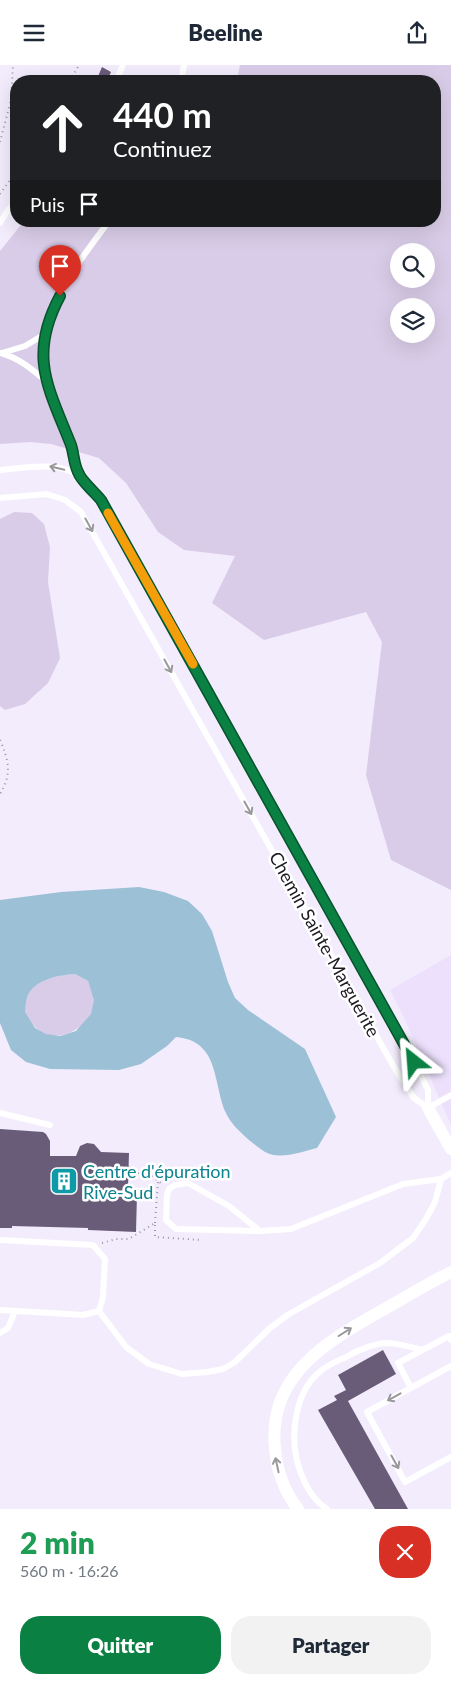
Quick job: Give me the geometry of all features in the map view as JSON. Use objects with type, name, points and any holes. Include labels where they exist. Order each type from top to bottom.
[{"type":"street","points":[[428,1108],[451,1149]]},
{"type":"street","points":[[298,1509],[282,1483],[274,1443],[277,1411],[291,1379],[305,1361],[337,1337],[451,1272]]},
{"type":"lane","points":[[0,223],[10,208]]},
{"type":"lane","points":[[79,475],[71,447],[47,382],[43,357],[45,334],[53,310],[75,268],[105,227]]},
{"type":"lane","points":[[0,353],[25,346],[45,334]]},
{"type":"lane","points":[[0,353],[17,359],[30,367],[47,382]]},
{"type":"lane","points":[[0,470],[46,466],[60,468],[79,475]]},
{"type":"lane","name":"Chemin Sainte-Marguerite","points":[[79,475],[101,500],[381,1000],[428,1091],[428,1108]]},
{"type":"lane","name":"Chemin Sainte-Marguerite","points":[[0,498],[47,494],[65,500],[81,512],[394,1067],[414,1098],[428,1108]]},
{"type":"lane","points":[[428,1108],[451,1095]]},
{"type":"lane","points":[[0,1113],[50,1125]]},
{"type":"lane","points":[[260,1231],[229,1206],[188,1183],[175,1185],[169,1189],[166,1220],[176,1229],[260,1231],[291,1229],[402,1184],[441,1179],[451,1173]]},
{"type":"lane","points":[[99,1311],[126,1347],[148,1364],[182,1374],[222,1369],[235,1362],[270,1328],[289,1314],[380,1263],[412,1238],[426,1219],[435,1202],[441,1179]]},
{"type":"lane","points":[[0,1240],[93,1245],[105,1259],[103,1297],[99,1311]]},
{"type":"lane","points":[[0,1310],[83,1315],[99,1311]]},
{"type":"lane","points":[[0,1333],[8,1328],[15,1311]]},
{"type":"lane","points":[[411,1387],[398,1363],[449,1336],[451,1340]]},
{"type":"lane","points":[[327,1509],[310,1492],[301,1476],[296,1453],[295,1427],[300,1401],[310,1382],[322,1370],[354,1352],[384,1343],[423,1350]]},
{"type":"lane","points":[[451,1365],[367,1412],[405,1482],[451,1457]]},
{"type":"path","points":[[0,142],[10,104]]},
{"type":"path","points":[[0,195],[10,181]]},
{"type":"path","points":[[0,740],[9,767],[5,786],[0,794]]},
{"type":"path","points":[[128,1173],[148,1173],[169,1189]]},
{"type":"path","points":[[158,1181],[155,1237],[202,1240]]},
{"type":"path","points":[[93,1245],[116,1239],[129,1239],[155,1223]]},
{"type":"shaded area","points":[[240,65],[451,65],[451,890],[391,860],[366,775],[382,642],[366,612],[264,640],[212,603],[235,556],[184,550],[158,532],[126,483],[99,458],[51,444],[30,442],[0,444],[0,251],[19,227],[441,227],[441,75],[238,75]]},
{"type":"shaded area","points":[[14,512],[32,513],[44,524],[50,547],[48,582],[60,658],[48,683],[25,704],[5,710],[0,706],[0,519]]},
{"type":"shaded area","points":[[451,955],[451,1125],[390,990]]},
{"type":"shaded area","points":[[75,974],[88,981],[93,993],[93,1008],[90,1016],[78,1028],[62,1035],[42,1032],[33,1025],[24,1012],[28,995],[42,981],[62,975]]},
{"type":"water","points":[[139,887],[164,892],[188,901],[202,914],[212,931],[235,998],[248,1010],[305,1049],[336,1117],[317,1148],[291,1155],[277,1155],[265,1152],[249,1140],[235,1127],[225,1111],[216,1075],[207,1054],[200,1046],[190,1040],[176,1037],[167,1046],[141,1064],[119,1070],[50,1069],[26,1062],[11,1050],[0,1023],[0,900],[61,892]],"holes":[[[75,974],[88,981],[94,1000],[91,1014],[76,1031],[60,1036],[46,1034],[35,1028],[25,1010],[28,995],[36,985],[62,975]]]},
{"type":"building","points":[[102,67],[111,72],[110,75],[99,75]]},
{"type":"building","name":"Centre d'épuration Rive-Sud","points":[[0,1129],[43,1132],[50,1141],[50,1156],[76,1156],[80,1146],[87,1143],[94,1144],[101,1152],[129,1153],[128,1187],[137,1194],[136,1232],[88,1230],[88,1228],[12,1226],[12,1228],[0,1228]]},
{"type":"building","points":[[383,1350],[396,1374],[348,1401],[408,1509],[375,1509],[318,1410],[337,1400],[334,1396],[346,1390],[338,1375]]},
{"type":"slow traffic","points":[[108,513],[193,664]]},
{"type":"place","name":"Centre d'épuration Rive-Sud","points":[[64,1181]]},
{"type":"route","points":[[60,296],[45,334],[43,357],[47,382],[71,447],[79,475],[101,500],[414,1062]]}]
